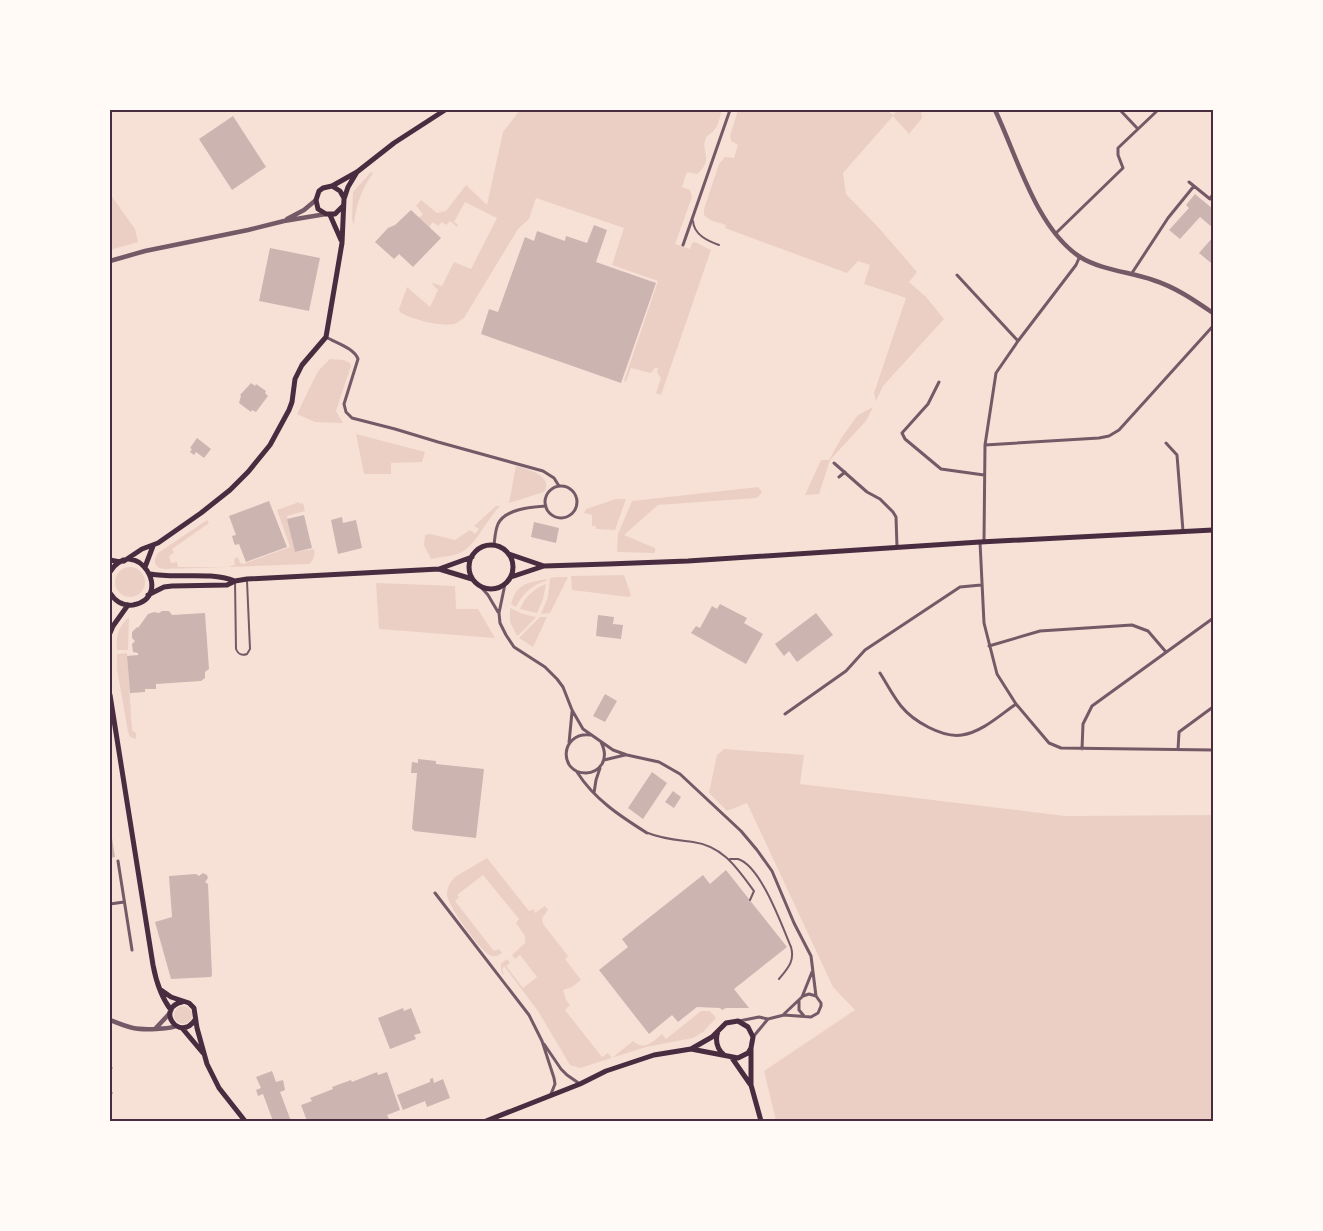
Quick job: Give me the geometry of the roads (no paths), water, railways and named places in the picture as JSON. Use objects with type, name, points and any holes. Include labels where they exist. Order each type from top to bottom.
[{"type":"main road","points":[[342,243],[328,215],[318,209],[316,200],[319,191],[357,172],[394,143],[445,110]]},
{"type":"main road","points":[[328,215],[339,212],[348,187],[357,172]]},
{"type":"main road","points":[[110,572],[142,549],[153,546],[210,506],[230,490],[257,462],[270,445],[290,410],[295,380],[302,365],[326,337],[342,243],[344,201],[340,191],[332,186]]},
{"type":"main road","points":[[111,594],[116,600],[128,605],[139,603],[148,595],[164,587],[172,586],[226,585],[247,579],[440,570],[472,579],[480,586],[494,589],[505,584],[511,577],[544,566],[688,561],[982,542],[1213,530]]},
{"type":"main road","points":[[472,579],[469,564],[472,557],[480,548],[494,545],[502,548],[509,554],[544,566]]},
{"type":"main road","points":[[145,567],[153,546]]},
{"type":"main road","points":[[509,554],[513,562],[511,577]]},
{"type":"main road","points":[[440,570],[472,557]]},
{"type":"main road","points":[[110,560],[122,562],[135,561],[145,567],[150,574],[152,582],[148,595]]},
{"type":"main road","points":[[150,574],[175,577],[220,577],[235,581]]},
{"type":"main road","points":[[110,602],[111,594]]},
{"type":"main road","points":[[110,633],[128,605]]},
{"type":"main road","points":[[110,695],[112,719],[117,736],[153,965],[164,1002],[170,1011],[171,1020],[176,1026],[182,1028],[204,1053]]},
{"type":"main road","points":[[160,990],[171,997],[188,1003],[194,1008],[195,1020],[204,1053],[219,1088],[245,1121]]},
{"type":"main road","points":[[170,1011],[176,1004],[183,1002]]},
{"type":"main road","points":[[182,1028],[190,1026],[195,1020]]},
{"type":"main road","points":[[691,1050],[712,1037],[721,1027],[732,1021],[738,1021],[748,1027],[753,1037],[751,1048],[751,1085],[761,1121]]},
{"type":"main road","points":[[721,1027],[716,1037],[718,1048],[729,1057],[751,1085]]},
{"type":"main road","points":[[486,1121],[549,1097],[606,1071],[654,1055],[691,1050],[729,1057],[743,1056],[751,1048]]},
{"type":"street","points":[[683,245],[730,110]]},
{"type":"street","points":[[995,110],[1034,200],[1055,234],[1080,256],[1094,263],[1132,273],[1175,289],[1213,313]]},
{"type":"street","points":[[1120,110],[1137,128]]},
{"type":"street","points":[[1055,234],[1123,168],[1118,155],[1118,148],[1158,110]]},
{"type":"street","points":[[1190,182],[1210,199],[1213,194]]},
{"type":"street","points":[[1132,273],[1168,218],[1194,186]]},
{"type":"street","points":[[284,221],[304,210],[316,200]]},
{"type":"street","points":[[110,261],[145,251],[284,221],[328,215]]},
{"type":"street","points":[[1080,256],[996,373],[985,445],[982,542],[981,585],[984,623],[989,646],[997,674],[1016,704],[1049,743],[1054,746],[1082,749],[1213,750]]},
{"type":"street","points":[[957,275],[1018,341]]},
{"type":"street","points":[[985,445],[1109,436],[1119,430],[1213,326]]},
{"type":"street","points":[[326,337],[352,351],[358,359],[344,404],[346,412],[352,418],[395,428],[543,471],[554,478],[559,486]]},
{"type":"street","points":[[939,382],[928,404],[902,434],[941,469],[984,475]]},
{"type":"street","points":[[1166,443],[1177,455],[1183,531]]},
{"type":"street","points":[[834,464],[867,492],[880,499],[893,512],[896,518],[898,547]]},
{"type":"street","points":[[838,477],[845,472]]},
{"type":"street","points":[[559,486],[568,487],[574,492],[577,500],[575,510],[566,517],[561,518],[551,514],[545,502],[548,493],[559,486]]},
{"type":"street","points":[[494,545],[497,527],[503,517],[522,509],[546,506]]},
{"type":"street","points":[[505,584],[499,613],[500,623],[509,640],[519,651],[551,672],[563,687],[572,710],[583,729],[613,750],[659,762],[680,774],[741,831],[772,871],[794,923],[811,956],[816,996],[821,1002],[818,1013],[811,1017],[784,1015],[768,1019],[758,1017],[738,1021]]},
{"type":"street","points":[[785,714],[846,670],[865,650],[960,587],[981,585]]},
{"type":"street","points":[[480,586],[499,613]]},
{"type":"street","points":[[1082,749],[1083,724],[1092,706],[1212,619],[1208,613]]},
{"type":"street","points":[[989,646],[1040,631],[1132,625],[1140,627],[1153,636],[1166,652]]},
{"type":"street","points":[[880,673],[902,707],[917,720],[940,733],[962,735],[984,727],[1016,704]]},
{"type":"street","points":[[1178,750],[1179,732],[1213,707]]},
{"type":"street","points":[[572,710],[566,757],[571,767],[576,771],[586,787],[602,803],[647,833]]},
{"type":"street","points":[[110,733],[117,736]]},
{"type":"street","points":[[569,743],[578,736],[590,735]]},
{"type":"street","points":[[594,794],[596,780],[605,754],[601,741]]},
{"type":"street","points":[[604,760],[627,755]]},
{"type":"street","points":[[576,771],[590,773],[601,766]]},
{"type":"street","points":[[118,861],[132,950]]},
{"type":"street","points":[[435,893],[529,1015],[542,1041],[561,1069],[580,1084]]},
{"type":"street","points":[[110,904],[124,902]]},
{"type":"street","points":[[804,1016],[799,1010],[801,998],[812,972]]},
{"type":"street","points":[[784,1015],[801,998],[809,994],[816,996]]},
{"type":"street","points":[[155,1029],[170,1011]]},
{"type":"street","points":[[753,1037],[768,1019]]},
{"type":"street","points":[[110,1020],[136,1030],[168,1029],[176,1026]]},
{"type":"street","points":[[542,1041],[555,1084],[549,1097]]},
{"type":"lane","points":[[692,219],[693,226],[700,236],[719,246]]},
{"type":"lane","points":[[235,581],[236,649],[239,654],[245,655],[250,649],[247,579]]},
{"type":"lane","points":[[647,833],[710,845],[730,860],[754,891],[750,900]]},
{"type":"lane","points":[[730,860],[738,859],[750,867],[761,879],[791,947],[792,961],[779,979]]}]
